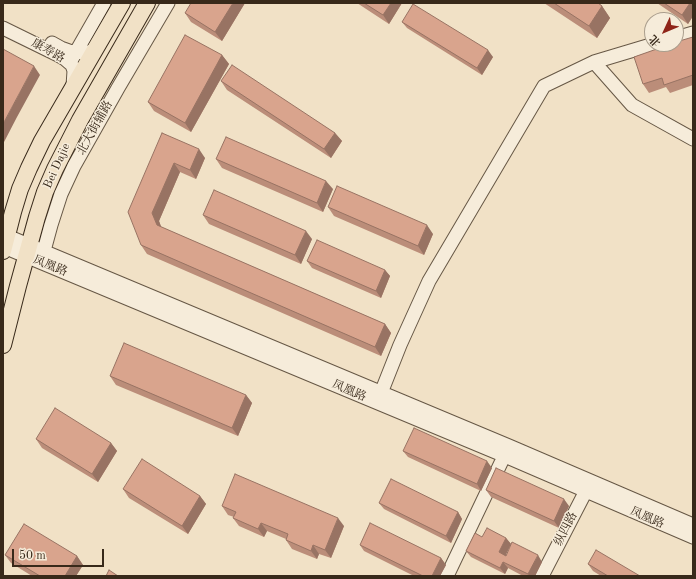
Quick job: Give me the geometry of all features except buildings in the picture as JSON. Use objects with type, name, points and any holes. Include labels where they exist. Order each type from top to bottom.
[{"type":"main road","name":"Bei Dajie","points":[[5,245],[20,189],[42,141],[122,3]]},
{"type":"main road","name":"Bei Dajie","points":[[3,345],[45,192],[64,149],[147,3]]},
{"type":"street","points":[[72,58],[104,3]]},
{"type":"street","name":"北大街辅路","points":[[43,257],[51,224],[61,194],[74,166],[168,3]]},
{"type":"street","name":"康寿路","points":[[3,19],[61,48],[72,58],[74,71],[73,87]]},
{"type":"street","name":"康寿路","points":[[3,28],[58,55],[72,58],[96,49]]},
{"type":"street","points":[[381,393],[400,345],[429,281],[544,86],[594,62],[644,47]]},
{"type":"street","points":[[594,62],[632,105],[693,139]]},
{"type":"street","name":"凤凰路","points":[[5,245],[28,250],[591,487],[693,525]]},
{"type":"street","name":"凤凰路","points":[[43,257],[381,393],[507,451]]},
{"type":"street","points":[[447,576],[507,451]]},
{"type":"street","name":"凤凰路","points":[[591,487],[693,537]]},
{"type":"street","name":"纵四路","points":[[542,576],[591,487]]},
{"type":"street","name":"纵四路","points":[[550,576],[591,487]]}]
